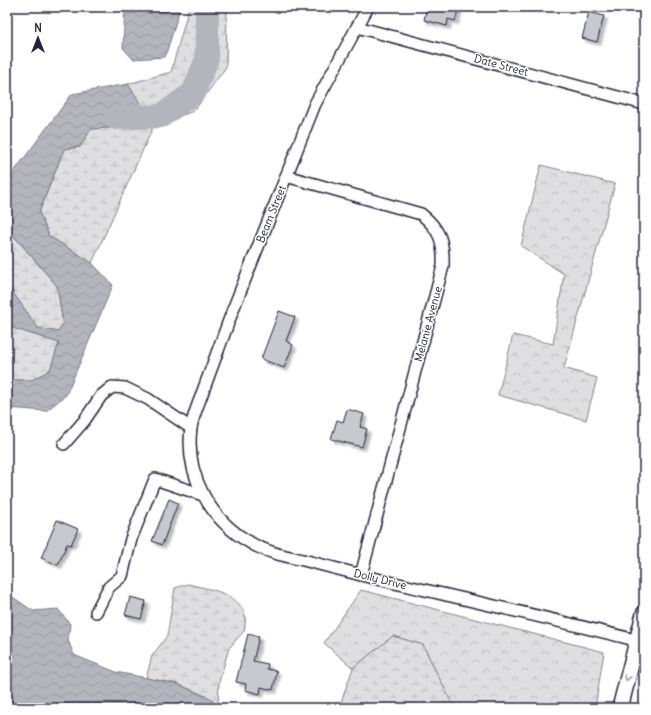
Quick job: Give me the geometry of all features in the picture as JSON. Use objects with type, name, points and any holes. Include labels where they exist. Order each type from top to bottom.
[{"type":"main road","points":[[620,708],[640,641],[644,614]]},
{"type":"street","name":"Beam Street","points":[[191,428],[196,410],[234,307],[315,104],[368,7]]},
{"type":"street","name":"Date Street","points":[[357,27],[644,104]]},
{"type":"street","name":"Melanie Avenue","points":[[286,176],[421,214],[433,223],[444,251],[443,266],[361,575]]},
{"type":"street","points":[[64,444],[84,421],[101,396],[112,387],[125,388],[148,399],[191,428]]},
{"type":"street","name":"Dolly Drive","points":[[191,428],[193,466],[203,495],[213,511],[227,526],[249,543],[276,553],[361,575],[640,641]]},
{"type":"street","points":[[96,612],[109,587],[122,576],[131,539],[156,479],[203,495]]},
{"type":"green space","points":[[189,7],[227,7],[226,67],[194,111],[154,125],[92,263],[49,236],[39,213],[64,149],[80,147],[91,129],[153,125],[128,84],[171,72]]},
{"type":"green space","points":[[541,165],[615,184],[564,368],[597,378],[586,420],[498,395],[513,335],[553,344],[564,274],[521,246]]},
{"type":"green space","points":[[7,228],[57,286],[63,323],[59,332],[38,328],[7,284]]},
{"type":"green space","points":[[7,326],[59,343],[50,370],[32,380],[7,380]]},
{"type":"green space","points":[[188,584],[213,590],[229,596],[242,607],[245,615],[244,631],[229,648],[219,682],[218,708],[210,698],[178,684],[146,678],[152,656],[167,636],[175,588]]},
{"type":"green space","points":[[361,590],[604,652],[595,708],[454,708],[423,645],[393,636],[353,668],[324,643]]},
{"type":"green space","points":[[393,636],[423,645],[454,708],[339,708],[353,668]]},
{"type":"water","points":[[125,7],[178,7],[179,12],[165,57],[133,59],[123,48]]},
{"type":"water","points":[[128,84],[154,125],[91,129],[80,147],[64,149],[39,212],[49,236],[92,263],[113,285],[66,395],[46,411],[7,408],[7,380],[32,380],[50,370],[59,343],[7,326],[7,284],[38,328],[58,332],[63,323],[57,286],[7,228],[7,181],[72,94]]},
{"type":"water","points":[[7,593],[33,611],[58,609],[70,624],[68,640],[74,655],[116,672],[177,684],[210,698],[217,708],[7,708]]},
{"type":"building","points":[[427,7],[459,7],[455,21],[448,19],[447,26],[424,20]]},
{"type":"building","points":[[589,12],[604,16],[597,42],[582,38]]},
{"type":"building","points":[[279,311],[295,317],[286,341],[293,345],[284,368],[261,359]]},
{"type":"building","points":[[347,409],[364,414],[360,427],[367,429],[362,447],[331,439],[337,420],[343,422]]},
{"type":"building","points":[[169,499],[178,503],[162,545],[152,541]]},
{"type":"building","points":[[57,520],[78,529],[71,545],[67,544],[58,565],[41,558]]},
{"type":"building","points":[[130,597],[146,601],[141,619],[125,615]]},
{"type":"building","points":[[248,634],[259,637],[253,661],[268,664],[267,669],[277,671],[273,690],[261,687],[260,694],[245,690],[246,684],[236,682]]},
{"type":"waterway","points":[[116,118],[161,116],[193,93],[207,59],[207,7]]}]
